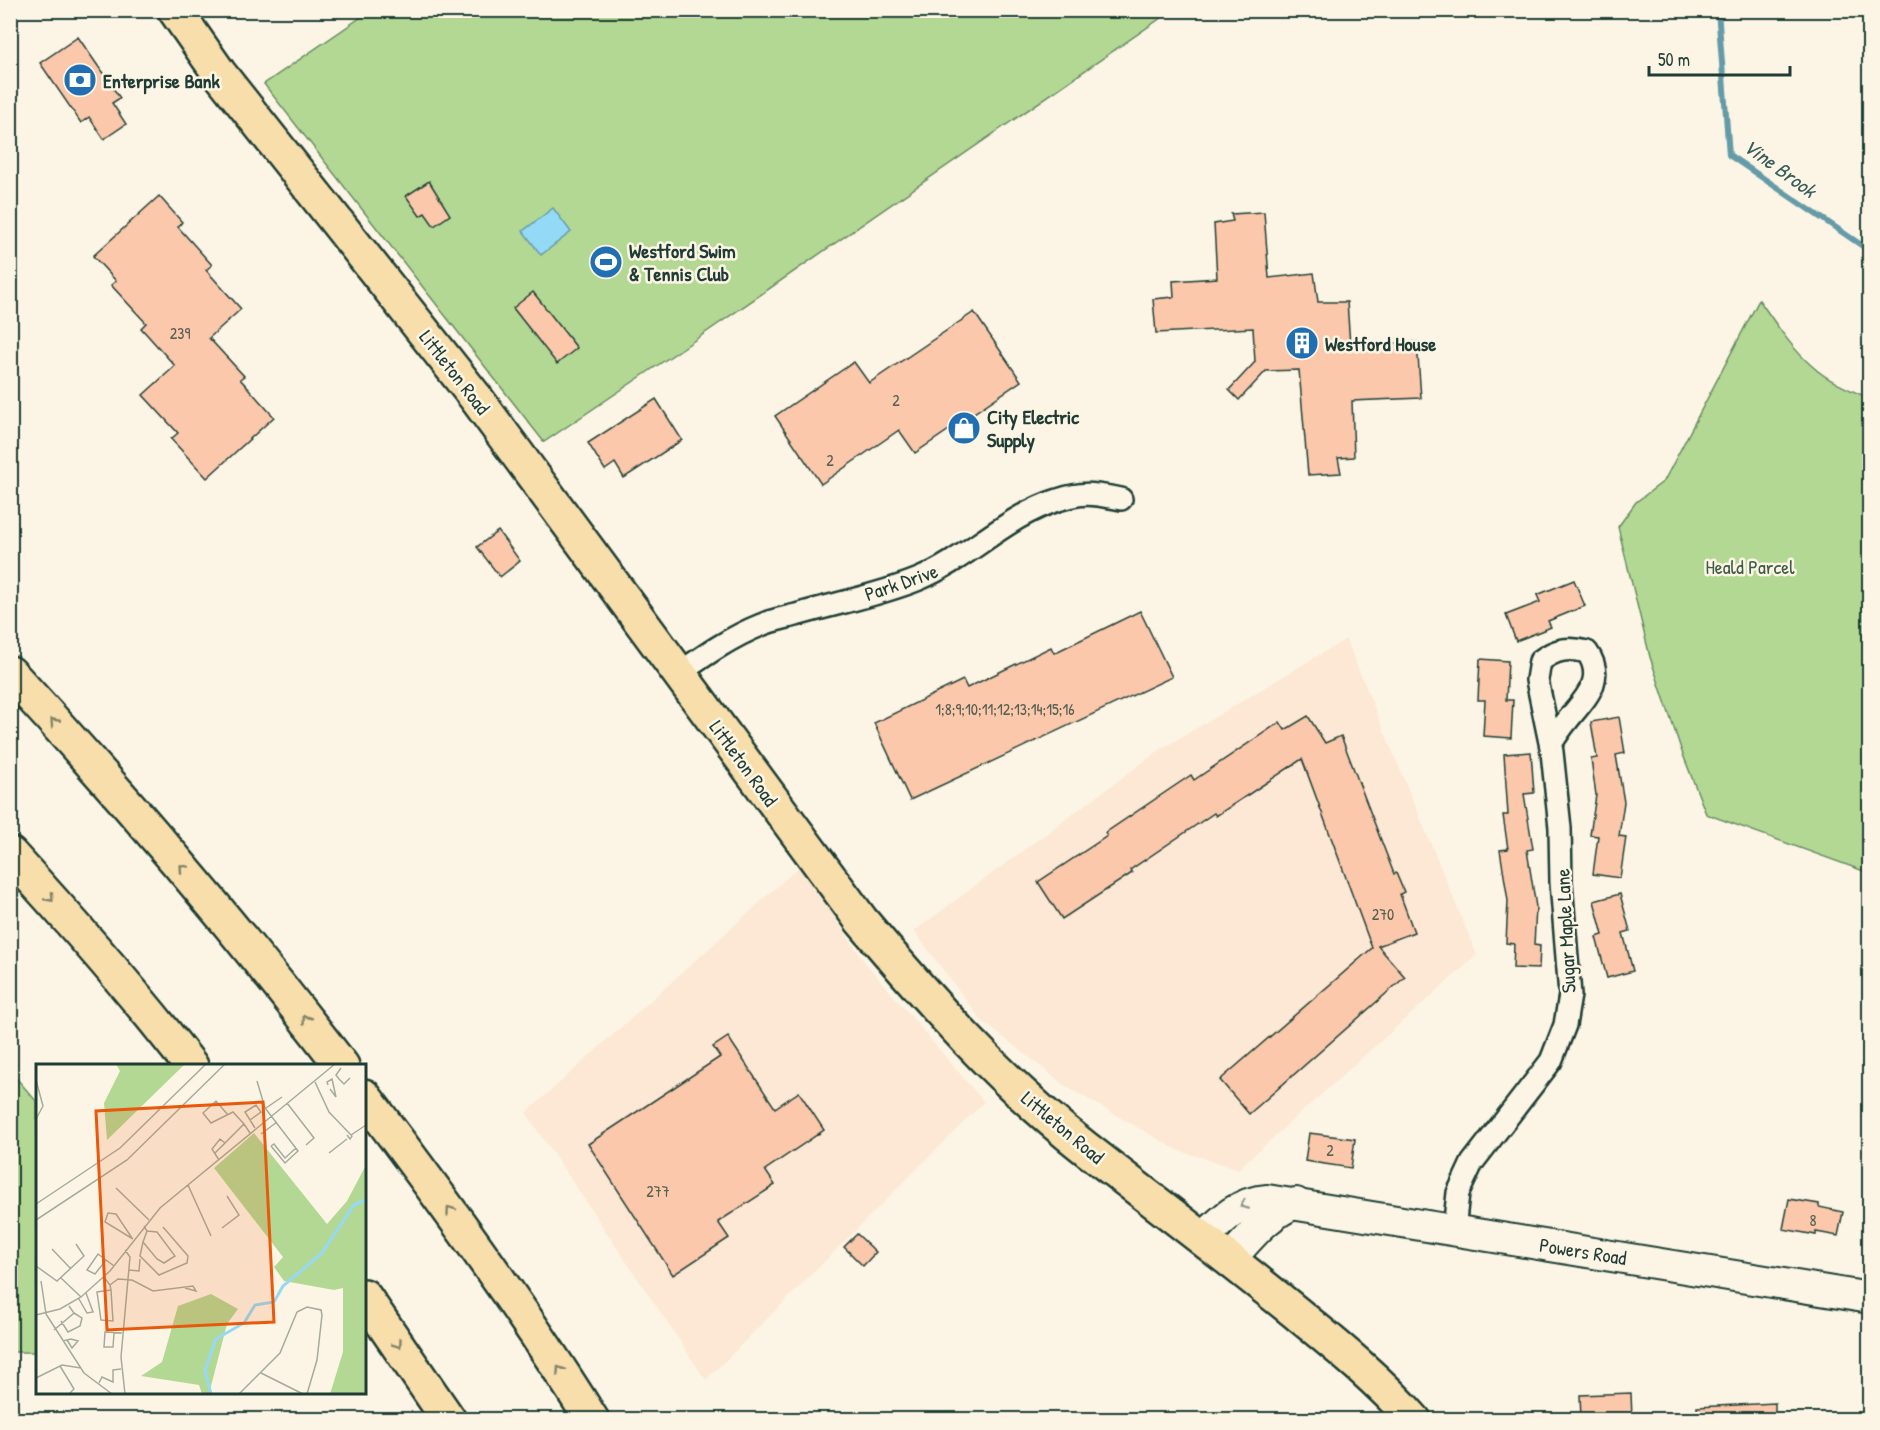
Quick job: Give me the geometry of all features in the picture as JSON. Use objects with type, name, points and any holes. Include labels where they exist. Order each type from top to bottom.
[{"type":"main road","name":"Littleton Road","points":[[175,10],[219,73],[476,398],[861,920],[952,1024],[1057,1124],[1204,1238],[1376,1379],[1414,1419]]},
{"type":"main road","points":[[10,673],[189,875],[272,974],[341,1064]]},
{"type":"main road","points":[[10,854],[77,928],[189,1064]]},
{"type":"main road","points":[[366,1099],[431,1183],[496,1275],[592,1419]]},
{"type":"main road","name":"Powers Road","points":[[1204,1238],[1236,1208],[1254,1201],[1267,1200],[1869,1298]]},
{"type":"main road","points":[[1230,1259],[1276,1212],[1296,1203]]},
{"type":"main road","points":[[366,1299],[449,1419]]},
{"type":"street","name":"Park Drive","points":[[678,674],[723,644],[762,624],[918,579],[945,567],[1027,513],[1056,500],[1083,493],[1120,499]]},
{"type":"street","name":"Sugar Maple Lane","points":[[1454,1230],[1458,1193],[1472,1163],[1551,1061],[1565,1025],[1570,995],[1561,882],[1560,828],[1551,744]]},
{"type":"shaded area","points":[[1346,639],[1477,955],[1238,1169],[1177,1150],[1067,1087],[981,1020],[914,931],[1158,751]]},
{"type":"shaded area","points":[[800,866],[864,961],[984,1102],[706,1380],[526,1113]]},
{"type":"green space","name":"Westford Swim & Tennis Club","points":[[370,11],[1171,11],[544,442],[264,84]]},
{"type":"green space","name":"Heald Parcel","points":[[1759,300],[1804,359],[1832,381],[1869,398],[1869,873],[1706,814],[1650,657],[1618,527],[1636,502],[1664,481]]},
{"type":"green space","points":[[10,1071],[36,1101],[36,1352],[11,1352]]},
{"type":"water","points":[[553,208],[571,232],[541,255],[523,231]]},
{"type":"building","name":"Enterprise Bank","points":[[78,37],[120,98],[112,103],[126,124],[104,139],[89,117],[81,123],[40,63]]},
{"type":"building","points":[[429,181],[450,215],[434,226],[425,213],[420,216],[406,196]]},
{"type":"building","points":[[159,196],[182,222],[178,227],[212,265],[206,270],[241,309],[209,338],[244,376],[240,379],[274,417],[207,478],[171,439],[178,433],[143,395],[175,366],[141,328],[146,323],[111,285],[116,281],[93,256]]},
{"type":"building","name":"Westford House","points":[[1264,212],[1269,278],[1314,273],[1318,302],[1347,302],[1350,345],[1417,342],[1421,398],[1352,401],[1354,457],[1338,458],[1341,473],[1308,475],[1299,370],[1266,371],[1239,400],[1229,390],[1255,362],[1253,328],[1156,333],[1153,299],[1174,297],[1173,281],[1217,278],[1214,224],[1233,221],[1231,214]]},
{"type":"building","points":[[533,292],[577,348],[557,364],[513,308]]},
{"type":"building","points":[[974,312],[1021,381],[915,453],[899,430],[821,484],[775,416],[854,362],[869,383]]},
{"type":"building","points":[[656,399],[682,440],[624,478],[615,463],[605,470],[588,443]]},
{"type":"building","points":[[498,531],[520,561],[500,577],[477,547]]},
{"type":"building","points":[[1574,580],[1585,606],[1548,621],[1551,627],[1516,641],[1506,615],[1540,602],[1537,595]]},
{"type":"building","points":[[1140,611],[1172,677],[910,800],[874,723],[963,680],[967,688],[1051,647],[1054,653]]},
{"type":"building","points":[[1480,659],[1508,661],[1506,700],[1513,700],[1511,738],[1483,736],[1485,700],[1478,700]]},
{"type":"building","points":[[1308,716],[1325,743],[1341,736],[1394,874],[1396,873],[1404,892],[1400,894],[1414,932],[1378,946],[1405,977],[1249,1114],[1220,1080],[1372,948],[1302,759],[1216,816],[1214,813],[1130,870],[1132,873],[1062,919],[1038,882],[1107,836],[1105,833],[1191,775],[1194,780],[1280,722],[1285,730]]},
{"type":"building","points":[[1619,717],[1625,753],[1616,755],[1624,802],[1619,836],[1626,837],[1620,878],[1593,874],[1598,836],[1590,835],[1596,795],[1591,759],[1597,758],[1591,722]]},
{"type":"building","points":[[1531,752],[1534,793],[1524,794],[1533,849],[1527,850],[1536,907],[1534,945],[1540,946],[1539,969],[1513,968],[1514,944],[1506,943],[1508,901],[1500,850],[1508,849],[1503,815],[1508,815],[1504,754]]},
{"type":"building","points":[[1620,894],[1630,931],[1623,933],[1633,971],[1607,978],[1596,937],[1603,935],[1594,901]]},
{"type":"building","points":[[728,1037],[775,1108],[799,1092],[824,1130],[765,1170],[775,1185],[718,1222],[729,1238],[673,1275],[588,1144],[720,1057],[713,1047]]},
{"type":"building","points":[[1309,1133],[1355,1139],[1351,1168],[1305,1161]]},
{"type":"building","points":[[1789,1199],[1819,1204],[1819,1207],[1843,1212],[1838,1236],[1783,1229]]},
{"type":"building","points":[[857,1234],[876,1252],[863,1266],[844,1247]]},
{"type":"building","points":[[1631,1393],[1632,1419],[1581,1419],[1580,1395]]},
{"type":"building","points":[[1775,1403],[1775,1419],[1697,1419],[1697,1407]]},
{"type":"waterway","name":"Vine Brook","points":[[1718,10],[1729,155],[1870,251]]},
{"type":"place","name":"Enterprise Bank","points":[[80,80]]},
{"type":"place","name":"Westford Swim & Tennis Club","points":[[606,262]]},
{"type":"place","name":"Westford House","points":[[1302,343]]},
{"type":"place","name":"City Electric Supply","points":[[964,428]]}]
